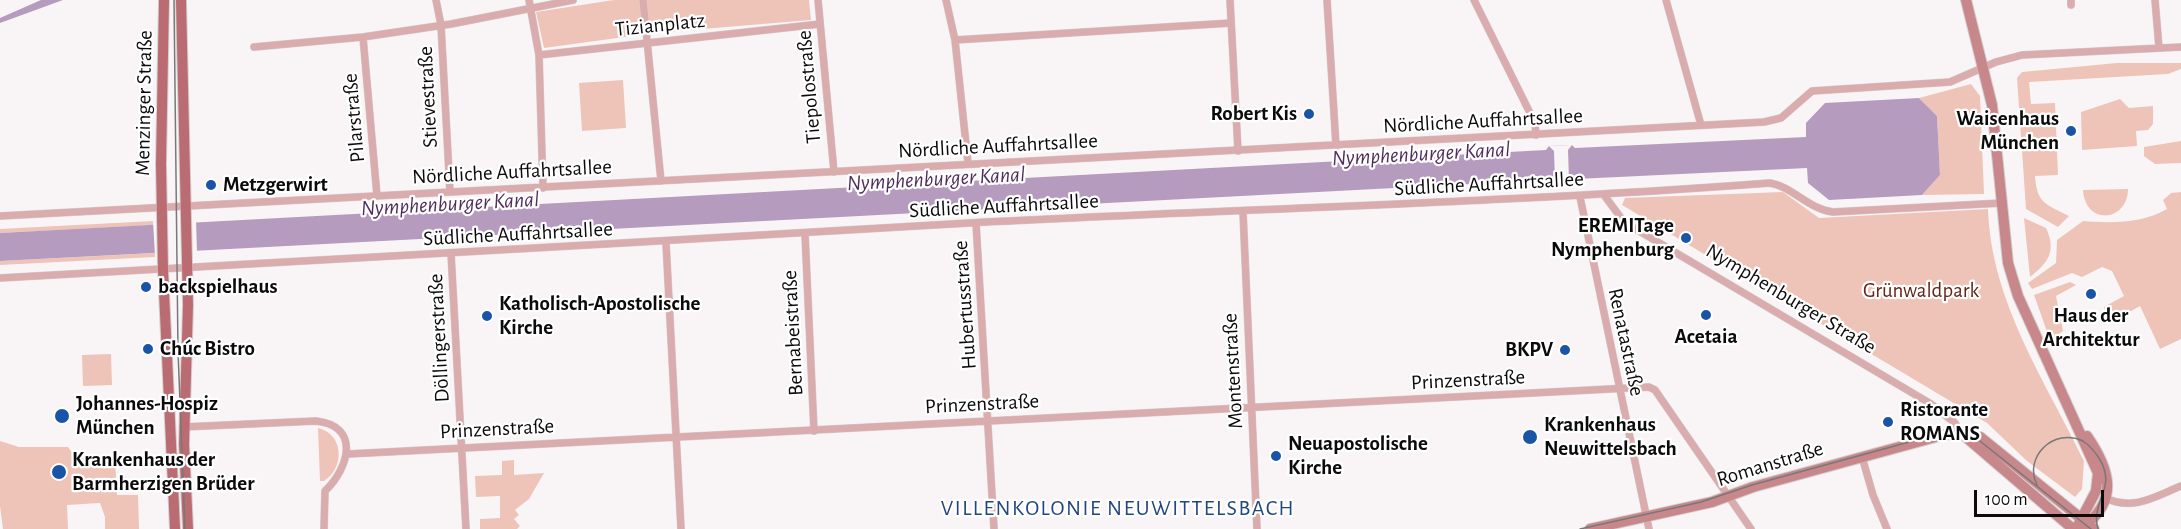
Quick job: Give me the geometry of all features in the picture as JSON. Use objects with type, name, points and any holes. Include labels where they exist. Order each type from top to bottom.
[{"type":"main road","name":"Menzinger Straße","points":[[164,0],[163,270],[175,529]]},
{"type":"main road","name":"Menzinger Straße","points":[[181,0],[187,269],[183,427],[188,529]]},
{"type":"street","name":"Stievestraße","points":[[436,0],[441,25],[450,192]]},
{"type":"street","points":[[254,47],[363,37],[441,25],[530,3],[573,0]]},
{"type":"street","points":[[643,0],[661,181]]},
{"type":"street","name":"Tiepolostraße","points":[[818,0],[834,172]]},
{"type":"street","points":[[946,0],[955,40],[968,163]]},
{"type":"street","points":[[1230,0],[1238,151]]},
{"type":"street","points":[[1328,0],[1336,146]]},
{"type":"street","points":[[1474,0],[1535,123],[1536,135]]},
{"type":"street","points":[[1666,0],[1701,125]]},
{"type":"street","points":[[1965,0],[1992,105],[2008,263],[2018,296],[2077,421],[2098,473],[2096,491],[2082,526]]},
{"type":"street","points":[[2155,0],[2159,48]]},
{"type":"street","points":[[530,3],[539,55],[543,188]]},
{"type":"street","points":[[955,40],[1231,23]]},
{"type":"street","name":"Tizianplatz","points":[[539,55],[820,24]]},
{"type":"street","name":"Pilarstraße","points":[[363,37],[377,196]]},
{"type":"street","name":"Nördliche Auffahrtsallee","points":[[0,216],[1701,125],[1781,118],[1812,91],[1932,85],[1950,82],[1983,67],[2022,55],[2181,47]]},
{"type":"street","name":"Südliche Auffahrtsallee","points":[[0,278],[666,243],[976,223],[1580,197],[1770,183],[1784,187],[1816,208],[1833,212],[2002,203]]},
{"type":"street","name":"Nymphenburger Straße","points":[[1604,195],[1624,222],[1931,404],[1955,423],[1961,434],[2082,526]]},
{"type":"street","name":"Renatastraße","points":[[1580,197],[1649,529]]},
{"type":"street","name":"Montenstraße","points":[[1243,212],[1257,529]]},
{"type":"street","name":"Hubertusstraße","points":[[976,223],[994,529]]},
{"type":"street","name":"Bernabeistraße","points":[[805,234],[814,430]]},
{"type":"street","points":[[666,243],[681,529]]},
{"type":"street","name":"Döllingerstraße","points":[[451,253],[466,529]]},
{"type":"street","name":"Prinzenstraße","points":[[348,454],[1649,387],[1655,390],[1727,496]]},
{"type":"street","points":[[183,427],[322,421],[339,432],[348,454],[340,476],[323,495],[324,529]]},
{"type":"street","points":[[2077,421],[2107,471],[2108,482],[2105,498],[2082,526]]},
{"type":"street","name":"Romanstraße","points":[[1590,529],[1727,496],[1943,435],[1961,434]]},
{"type":"street","points":[[1862,457],[1873,495],[1887,529]]},
{"type":"street","points":[[2105,498],[2120,504],[2138,504],[2181,486]]},
{"type":"street","points":[[1727,496],[1751,529]]},
{"type":"green space","points":[[614,0],[809,0],[811,20],[654,33],[544,48],[536,12]]},
{"type":"green space","points":[[2117,63],[2181,63],[2181,69],[2168,74],[2029,82],[2031,104],[2055,103],[2058,175],[2035,176],[2038,192],[2044,202],[2069,216],[2058,227],[2026,209],[2017,78],[2022,72]]},
{"type":"green space","points":[[623,80],[626,128],[582,131],[579,83]]},
{"type":"green space","points":[[1971,84],[1980,96],[1984,194],[1922,195],[1940,175],[1937,116],[1919,98]]},
{"type":"green space","points":[[2120,99],[2129,108],[2153,106],[2153,124],[2148,130],[2136,131],[2137,146],[2082,150],[2081,112]]},
{"type":"green space","points":[[2181,141],[2181,163],[2155,164],[2144,156],[2144,147]]},
{"type":"green space","points":[[2128,189],[2126,200],[2121,208],[2106,215],[2091,210],[2083,190]]},
{"type":"green space","name":"Grünwaldpark","points":[[1783,192],[1819,218],[1988,209],[1991,243],[2009,308],[2022,340],[2084,461],[2082,489],[2075,497],[2027,461],[1987,423],[1622,205],[1625,198]]},
{"type":"green space","points":[[2181,192],[2181,339],[2160,349],[2140,306],[2108,324],[2104,307],[2124,296],[2112,271],[2102,267],[2082,277],[2072,273],[2032,289],[2028,283],[2056,263],[2057,240],[2083,221],[2115,222],[2147,217],[2167,209],[2163,200],[2171,193]]},
{"type":"green space","points":[[2024,218],[2046,228],[2051,243],[2051,250],[2046,261],[2030,277]]},
{"type":"green space","points":[[153,221],[154,225],[0,233],[0,229]]},
{"type":"green space","points":[[155,253],[155,257],[0,265],[0,261]]},
{"type":"green space","points":[[2070,282],[2076,285],[2056,296],[2063,331],[2050,340],[2034,295]]},
{"type":"green space","points":[[111,354],[112,385],[83,386],[82,355]]},
{"type":"green space","points":[[318,428],[327,431],[333,437],[339,452],[336,468],[324,481],[320,481]]},
{"type":"green space","points":[[0,441],[19,447],[68,447],[76,458],[112,456],[115,459],[117,495],[138,495],[139,529],[105,529],[105,517],[100,503],[67,505],[68,529],[3,529],[0,506]]},
{"type":"green space","points":[[514,460],[514,475],[544,473],[529,499],[515,510],[519,515],[514,519],[520,526],[517,529],[480,529],[480,519],[500,518],[500,496],[476,497],[475,476],[502,475],[502,461]]},
{"type":"shaded area","points":[[41,0],[63,0],[0,23],[0,18]]},
{"type":"shaded area","name":"Nymphenburger Kanal","points":[[1919,98],[1937,116],[1940,175],[1922,195],[1829,200],[1808,183],[1807,168],[1576,179],[1573,183],[1551,184],[1547,180],[0,261],[0,233],[1546,150],[1549,146],[1572,145],[1575,148],[1806,137],[1806,123],[1825,103]]},
{"type":"pier","points":[[1572,145],[1568,150],[1569,180],[1573,183],[1551,184],[1555,180],[1554,151],[1549,146]]},
{"type":"pier","points":[[196,219],[197,253],[155,256],[153,221]]},
{"type":"tram line","points":[[174,0],[178,351],[185,529]]},
{"type":"tram line","points":[[1580,529],[1701,502],[1752,485],[1942,433],[1960,431],[1971,434],[2091,529]]},
{"type":"tram line","points":[[2037,485],[2034,464],[2044,447],[2062,438],[2083,441],[2099,458],[2106,478],[2097,510],[2098,529]]},
{"type":"place","name":"Robert Kis","points":[[1309,114]]},
{"type":"place","name":"Waisenhaus München","points":[[2071,131]]},
{"type":"place","name":"Metzgerwirt","points":[[211,185]]},
{"type":"place","name":"EREMITage Nymphenburg","points":[[1686,238]]},
{"type":"place","name":"backspielhaus","points":[[146,287]]},
{"type":"place","name":"Haus der Architektur","points":[[2091,294]]},
{"type":"place","name":"Acetaia","points":[[1706,315]]},
{"type":"place","name":"Katholisch-Apostolische Kirche","points":[[487,316]]},
{"type":"place","name":"Chúc Bistro","points":[[148,349]]},
{"type":"place","name":"BKPV","points":[[1565,350]]},
{"type":"place","name":"Johannes-Hospiz München","points":[[62,416]]},
{"type":"place","name":"Ristorante ROMANS","points":[[1888,422]]},
{"type":"place","name":"Krankenhaus Neuwittelsbach","points":[[1530,437]]},
{"type":"place","name":"Neuapostolische Kirche","points":[[1276,456]]},
{"type":"place","name":"Krankenhaus der Barmherzigen Brüder","points":[[59,472]]},
{"type":"district","name":"VILLENKOLONIE NEUWITTELSBACH","points":[[1118,508]]}]
